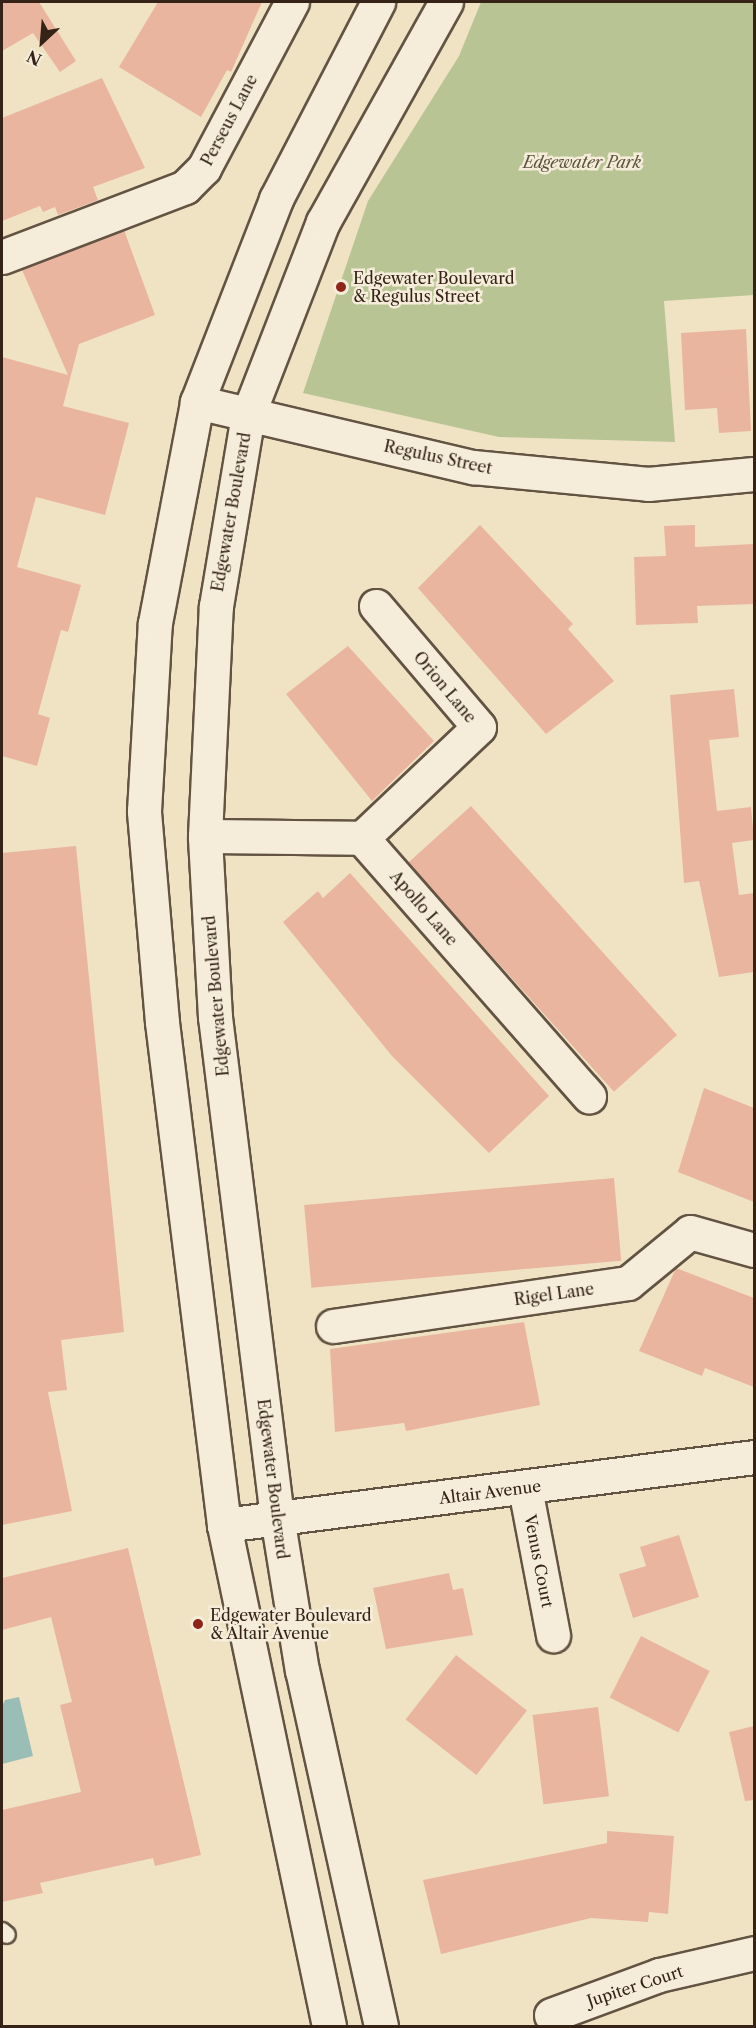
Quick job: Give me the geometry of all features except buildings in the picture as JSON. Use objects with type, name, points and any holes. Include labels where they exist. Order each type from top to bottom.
[{"type":"main road","name":"Perseus Lane","points":[[2,257],[185,187],[204,168],[292,2]]},
{"type":"main road","points":[[329,2026],[224,1525],[162,1022],[144,811],[155,623],[197,402],[276,200],[378,2]]},
{"type":"main road","name":"Edgewater Boulevard","points":[[381,2026],[302,1671],[277,1517],[215,1017],[205,836],[216,606],[248,415],[323,222],[446,2]]},
{"type":"main road","name":"Regulus Street","points":[[197,402],[473,467],[648,484],[754,474]]},
{"type":"main road","name":"Orion Lane","points":[[362,838],[479,727],[376,606]]},
{"type":"main road","points":[[205,836],[362,838]]},
{"type":"main road","name":"Apollo Lane","points":[[362,838],[589,1096]]},
{"type":"main road","name":"Rigel Lane","points":[[333,1326],[628,1283],[690,1232],[754,1250]]},
{"type":"main road","name":"Altair Avenue","points":[[224,1525],[525,1488],[754,1456]]},
{"type":"main road","name":"Venus Court","points":[[525,1488],[554,1635]]},
{"type":"main road","name":"Jupiter Court","points":[[551,2015],[659,1975],[754,1953]]},
{"type":"green space","name":"Edgewater Park","points":[[481,2],[754,2],[754,295],[664,301],[675,442],[499,437],[303,393],[368,201],[459,56]]},
{"type":"water","points":[[19,1697],[33,1756],[2,1764],[2,1706],[5,1700]]},
{"type":"place","name":"Edgewater Boulevard & Regulus Street","points":[[341,287]]},
{"type":"place","name":"Edgewater Boulevard & Altair Avenue","points":[[198,1624]]}]
